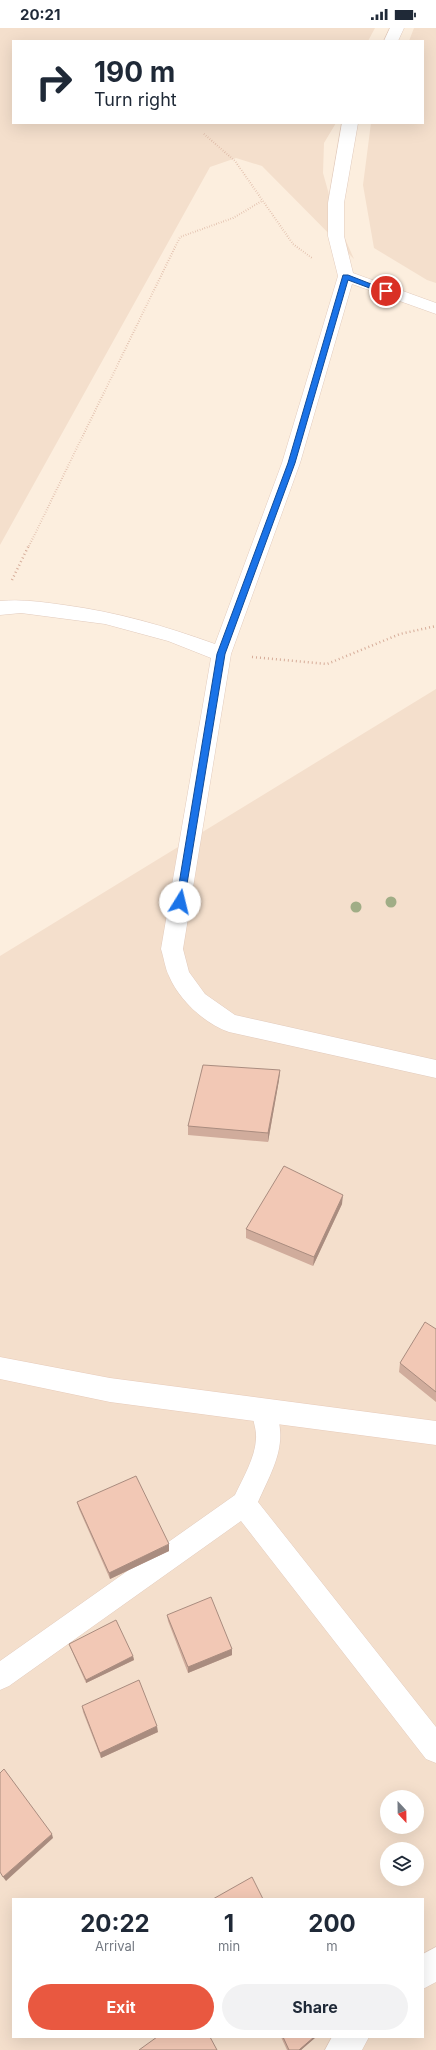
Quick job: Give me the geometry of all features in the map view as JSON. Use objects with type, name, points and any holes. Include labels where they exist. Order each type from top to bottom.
[{"type":"street","points":[[391,40],[397,28]]},
{"type":"street","points":[[350,124],[336,203],[336,236],[346,276],[291,463],[221,654],[172,949],[179,975],[197,1000],[229,1023],[436,1069]]},
{"type":"street","points":[[346,276],[436,309]]},
{"type":"street","points":[[0,608],[21,606],[105,617],[173,636],[221,654]]},
{"type":"street","points":[[0,1368],[110,1390],[436,1433]]},
{"type":"street","points":[[0,1676],[244,1504],[265,1457],[269,1439],[264,1411]]},
{"type":"street","points":[[244,1504],[436,1749]]},
{"type":"street","points":[[424,1973],[436,1962]]},
{"type":"street","points":[[340,2050],[353,2038]]},
{"type":"path","points":[[204,134],[235,161],[294,244],[316,261],[346,276]]},
{"type":"path","points":[[10,582],[180,237],[227,221],[248,212],[262,201]]},
{"type":"path","points":[[221,654],[326,664],[400,634],[436,626]]},
{"type":"shaded area","points":[[0,28],[375,28],[369,40],[12,40],[12,124],[335,124],[324,143],[323,173],[335,216],[354,259],[262,166],[236,158],[210,167],[0,545]]},
{"type":"shaded area","points":[[414,28],[436,28],[436,283],[427,280],[374,248],[363,185],[371,124],[424,124],[424,40],[409,40]]},
{"type":"shaded area","points":[[436,689],[436,2050],[0,2050],[0,956]]},
{"type":"building","points":[[203,1065],[280,1070],[268,1133],[188,1126]]},
{"type":"building","points":[[284,1166],[343,1195],[314,1257],[246,1229]]},
{"type":"building","points":[[425,1322],[436,1329],[436,1392],[400,1363]]},
{"type":"building","points":[[136,1476],[169,1544],[109,1573],[77,1502]]},
{"type":"building","points":[[211,1597],[232,1649],[188,1667],[167,1615]]},
{"type":"building","points":[[116,1620],[133,1656],[86,1680],[69,1644]]},
{"type":"building","points":[[139,1680],[157,1726],[100,1753],[82,1706]]},
{"type":"building","points":[[4,1769],[52,1834],[3,1877],[0,1872],[0,1773]]},
{"type":"building","points":[[252,1877],[262,1898],[215,1898]]},
{"type":"building","points":[[156,2038],[211,2038],[217,2050],[139,2050]]},
{"type":"building","points":[[283,2038],[313,2038],[299,2050],[289,2050]]},
{"type":"route","points":[[180,902],[221,654],[291,463],[346,276],[386,291]]}]
